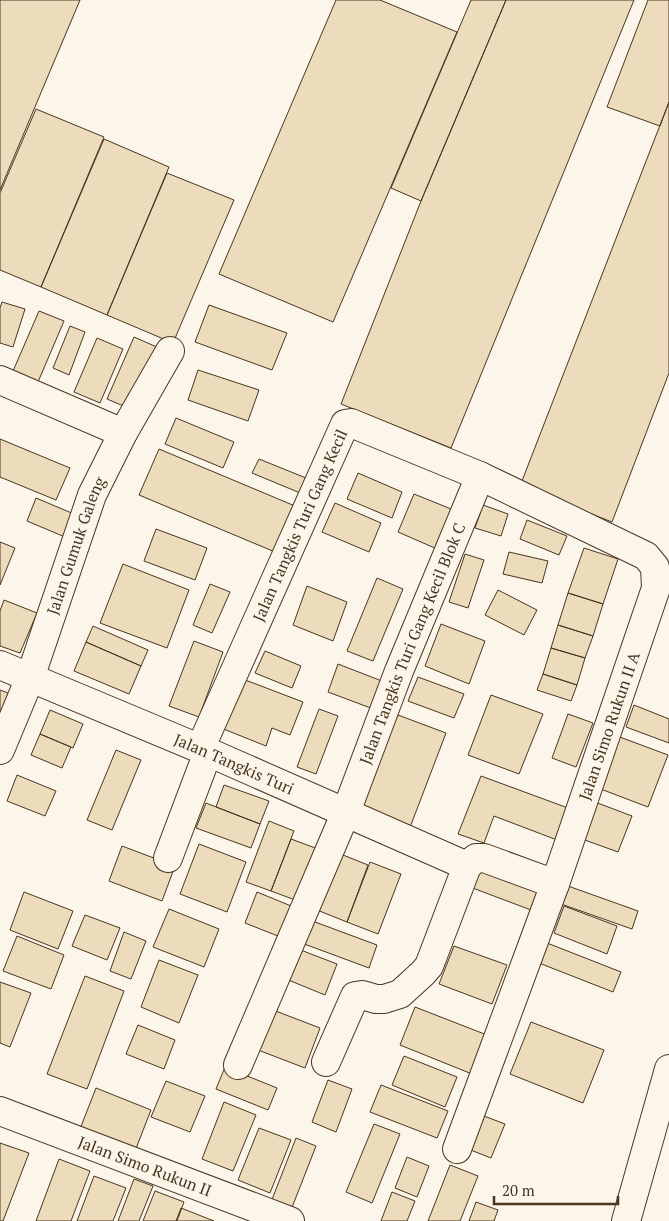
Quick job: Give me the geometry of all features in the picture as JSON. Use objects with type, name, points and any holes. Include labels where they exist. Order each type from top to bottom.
[{"type":"main road","name":"Jalan Gumuk Galeng","points":[[0,750],[30,678],[92,495],[123,433],[170,351]]},
{"type":"main road","points":[[0,380],[123,433]]},
{"type":"main road","name":"Jalan Tangkis Turi Gang Kecil","points":[[204,751],[345,424],[351,423],[480,476],[646,556],[655,567]]},
{"type":"main road","name":"Jalan Tangkis Turi Gang Kecil Blok C","points":[[238,1065],[346,812],[399,671],[480,476]]},
{"type":"main road","name":"Jalan Simo Rukun II A","points":[[457,1149],[555,884],[656,588],[655,567]]},
{"type":"main road","name":"Jalan Tangkis Turi","points":[[0,665],[346,812],[467,866]]},
{"type":"main road","points":[[168,858],[204,751]]},
{"type":"main road","points":[[326,1062],[355,996],[362,995],[384,1000],[400,994],[429,966],[467,866],[476,858],[481,857],[555,884]]},
{"type":"main road","points":[[626,1221],[669,1069]]},
{"type":"main road","name":"Jalan Simo Rukun II","points":[[0,1111],[290,1221]]},
{"type":"building","points":[[0,0],[80,0],[0,190]]},
{"type":"building","points":[[336,0],[380,0],[457,32],[333,322],[219,274]]},
{"type":"building","points":[[471,0],[506,0],[421,201],[391,188]]},
{"type":"building","points":[[506,0],[634,0],[451,448],[341,404],[421,201]]},
{"type":"building","points":[[648,0],[669,0],[669,102],[660,126],[607,107]]},
{"type":"building","points":[[669,102],[669,373],[612,522],[520,486]]},
{"type":"building","points":[[36,109],[104,137],[41,287],[0,270],[0,193]]},
{"type":"building","points":[[104,139],[169,167],[107,315],[41,287]]},
{"type":"building","points":[[167,173],[234,200],[173,343],[107,315]]},
{"type":"building","points":[[2,302],[25,309],[13,347],[0,343],[0,308]]},
{"type":"building","points":[[209,305],[287,333],[272,370],[195,342]]},
{"type":"building","points":[[39,311],[64,321],[38,382],[13,371]]},
{"type":"building","points":[[70,326],[85,332],[69,375],[53,368]]},
{"type":"building","points":[[134,337],[159,348],[133,410],[107,399]]},
{"type":"building","points":[[97,338],[123,349],[100,403],[74,392]]},
{"type":"building","points":[[198,370],[259,390],[248,421],[188,400]]},
{"type":"building","points":[[176,418],[234,442],[223,468],[165,444]]},
{"type":"building","points":[[0,439],[70,468],[56,500],[0,477]]},
{"type":"building","points":[[159,449],[295,506],[275,552],[139,495]]},
{"type":"building","points":[[259,459],[311,480],[305,495],[252,473]]},
{"type":"building","points":[[358,473],[402,492],[392,518],[347,499]]},
{"type":"building","points":[[414,494],[461,513],[444,552],[398,532]]},
{"type":"building","points":[[36,498],[74,514],[65,537],[27,521]]},
{"type":"building","points":[[335,503],[381,523],[369,552],[322,532]]},
{"type":"building","points":[[483,505],[508,514],[501,536],[475,528]]},
{"type":"building","points":[[527,520],[567,536],[559,555],[520,539]]},
{"type":"building","points":[[156,529],[207,548],[195,580],[144,561]]},
{"type":"building","points":[[0,542],[15,548],[0,585]]},
{"type":"building","points":[[584,548],[618,559],[603,604],[568,593]]},
{"type":"building","points":[[509,552],[548,561],[542,583],[503,574]]},
{"type":"building","points":[[465,554],[484,560],[468,608],[449,602]]},
{"type":"building","points":[[123,564],[189,590],[167,648],[100,623]]},
{"type":"building","points":[[377,578],[403,589],[373,661],[347,651]]},
{"type":"building","points":[[210,584],[230,592],[212,633],[193,625]]},
{"type":"building","points":[[307,586],[347,602],[333,641],[293,625]]},
{"type":"building","points":[[498,590],[537,610],[524,635],[485,615]]},
{"type":"building","points":[[568,593],[603,604],[593,636],[558,625]]},
{"type":"building","points":[[4,600],[37,613],[20,653],[0,646],[0,611]]},
{"type":"building","points":[[441,624],[485,641],[469,684],[425,666]]},
{"type":"building","points":[[558,625],[593,636],[585,658],[551,648]]},
{"type":"building","points":[[93,626],[148,650],[141,666],[86,642]]},
{"type":"building","points":[[194,641],[223,652],[199,717],[169,706]]},
{"type":"building","points":[[86,642],[141,666],[129,694],[74,671]]},
{"type":"building","points":[[551,648],[585,658],[577,685],[543,674]]},
{"type":"building","points":[[265,651],[301,666],[292,688],[255,673]]},
{"type":"building","points":[[338,664],[387,683],[376,710],[328,692]]},
{"type":"building","points":[[543,674],[577,685],[571,701],[537,690]]},
{"type":"building","points":[[418,677],[464,694],[454,718],[408,701]]},
{"type":"building","points":[[240,678],[303,702],[290,735],[272,728],[266,746],[221,728]]},
{"type":"building","points":[[0,690],[8,693],[0,714]]},
{"type":"building","points":[[491,695],[543,714],[519,774],[468,755]]},
{"type":"building","points":[[634,705],[669,719],[669,743],[626,727]]},
{"type":"building","points":[[319,709],[338,716],[316,774],[297,767]]},
{"type":"building","points":[[50,710],[83,724],[73,748],[40,734]]},
{"type":"building","points":[[390,712],[446,733],[409,830],[354,809]]},
{"type":"building","points":[[568,714],[593,723],[576,767],[552,758]]},
{"type":"building","points":[[40,734],[71,747],[62,768],[31,755]]},
{"type":"building","points":[[617,736],[668,755],[648,807],[598,788]]},
{"type":"building","points":[[116,750],[141,760],[112,830],[87,820]]},
{"type":"building","points":[[17,775],[56,791],[45,816],[7,801]]},
{"type":"building","points":[[481,776],[568,808],[557,840],[494,816],[484,843],[458,834]]},
{"type":"building","points":[[224,785],[269,801],[260,824],[216,807]]},
{"type":"building","points":[[595,802],[632,816],[618,852],[582,839]]},
{"type":"building","points":[[206,803],[260,824],[251,848],[196,828]]},
{"type":"building","points":[[269,821],[294,831],[271,891],[246,882]]},
{"type":"building","points":[[291,839],[318,849],[298,901],[271,891]]},
{"type":"building","points":[[199,844],[246,862],[227,912],[180,894]]},
{"type":"building","points":[[122,846],[175,866],[162,901],[109,881]]},
{"type":"building","points":[[333,851],[368,865],[347,922],[312,908]]},
{"type":"building","points":[[370,862],[401,874],[378,934],[347,922]]},
{"type":"building","points":[[480,862],[541,885],[531,910],[470,887]]},
{"type":"building","points":[[568,886],[638,911],[632,929],[561,904]]},
{"type":"building","points":[[24,892],[73,911],[58,949],[10,930]]},
{"type":"building","points":[[257,892],[296,908],[283,938],[245,923]]},
{"type":"building","points":[[564,906],[617,926],[607,954],[554,933]]},
{"type":"building","points":[[169,909],[219,929],[204,967],[153,947]]},
{"type":"building","points":[[85,915],[120,928],[107,960],[72,946]]},
{"type":"building","points":[[307,919],[377,945],[369,968],[299,942]]},
{"type":"building","points":[[124,932],[146,941],[131,979],[110,971]]},
{"type":"building","points":[[17,936],[64,955],[51,989],[3,971]]},
{"type":"building","points":[[547,943],[621,972],[613,992],[539,963]]},
{"type":"building","points":[[454,946],[507,965],[492,1004],[439,984]]},
{"type":"building","points":[[298,949],[337,964],[325,995],[286,979]]},
{"type":"building","points":[[159,960],[198,975],[179,1023],[141,1007]]},
{"type":"building","points":[[85,976],[124,991],[87,1089],[47,1074]]},
{"type":"building","points":[[0,982],[31,993],[10,1047],[0,1043]]},
{"type":"building","points":[[415,1007],[487,1035],[472,1074],[400,1045]]},
{"type":"building","points":[[273,1010],[320,1028],[305,1068],[258,1050]]},
{"type":"building","points":[[531,1022],[604,1050],[583,1103],[510,1074]]},
{"type":"building","points":[[138,1025],[175,1040],[164,1069],[126,1054]]},
{"type":"building","points":[[404,1056],[457,1077],[445,1107],[392,1085]]},
{"type":"building","points":[[225,1067],[277,1088],[268,1110],[216,1089]]},
{"type":"building","points":[[328,1080],[352,1089],[336,1132],[312,1122]]},
{"type":"building","points":[[166,1081],[205,1096],[190,1132],[151,1117]]},
{"type":"building","points":[[381,1085],[448,1111],[437,1138],[370,1112]]},
{"type":"building","points":[[96,1088],[151,1110],[135,1151],[80,1129]]},
{"type":"building","points":[[224,1102],[256,1115],[233,1171],[202,1159]]},
{"type":"building","points":[[476,1113],[505,1124],[491,1158],[463,1147]]},
{"type":"building","points":[[374,1124],[400,1134],[372,1203],[346,1192]]},
{"type":"building","points":[[259,1128],[291,1140],[270,1193],[238,1180]]},
{"type":"building","points":[[296,1138],[316,1146],[291,1210],[271,1202]]},
{"type":"building","points":[[0,1143],[29,1153],[3,1221],[0,1221]]},
{"type":"building","points":[[407,1157],[429,1166],[417,1197],[395,1188]]},
{"type":"building","points":[[59,1159],[90,1171],[71,1221],[36,1221]]},
{"type":"building","points":[[450,1165],[478,1176],[460,1221],[428,1221]]},
{"type":"building","points":[[94,1176],[126,1188],[113,1221],[77,1221]]},
{"type":"building","points":[[134,1179],[153,1186],[139,1221],[118,1221]]},
{"type":"building","points":[[155,1191],[184,1202],[177,1221],[143,1221]]},
{"type":"building","points":[[392,1192],[415,1201],[407,1221],[381,1221]]},
{"type":"building","points":[[476,1202],[498,1210],[494,1221],[469,1221]]},
{"type":"building","points":[[181,1208],[214,1221],[176,1221]]}]
